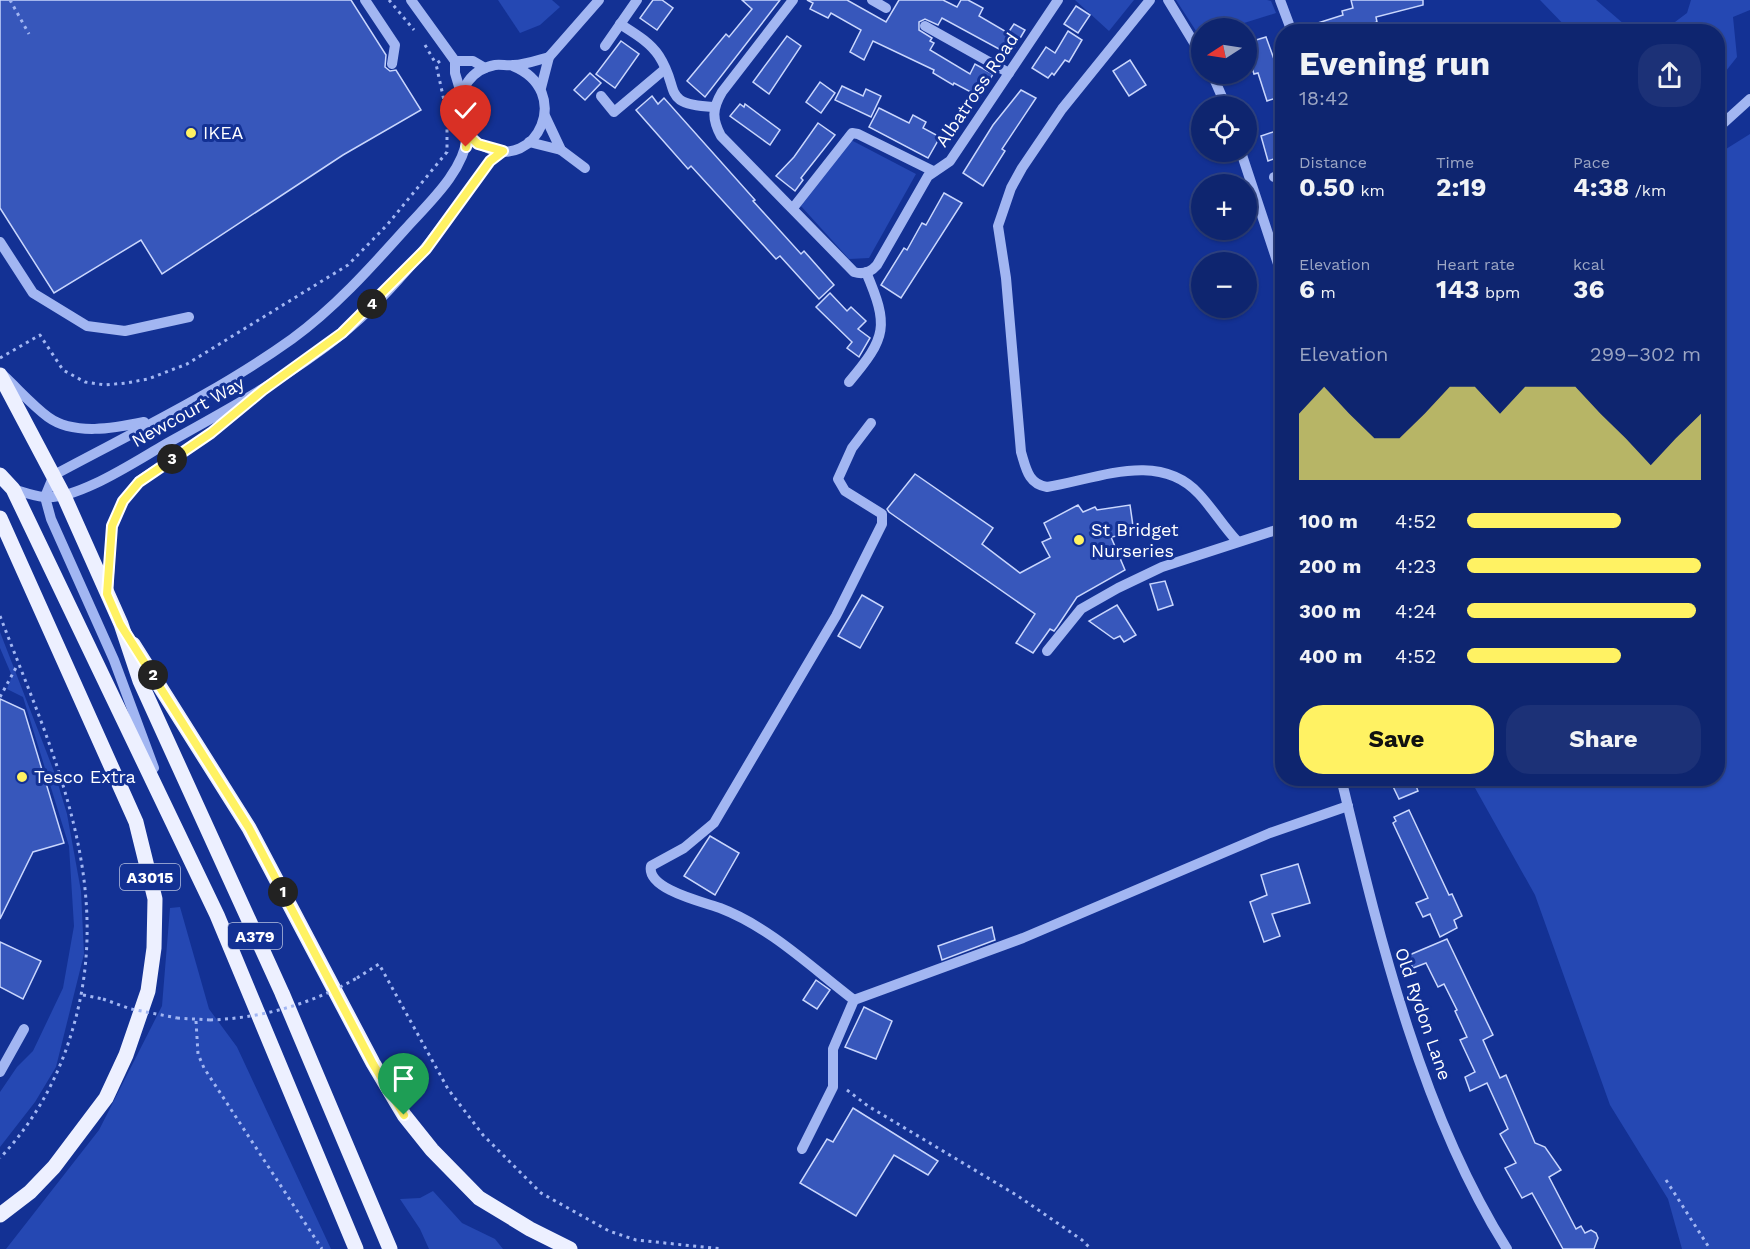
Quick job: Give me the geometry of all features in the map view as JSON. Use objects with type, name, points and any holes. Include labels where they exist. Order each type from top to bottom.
[{"type":"main road","name":"A379","points":[[0,373],[64,496],[120,624],[140,681],[286,1003],[390,1249]]},
{"type":"main road","name":"A379","points":[[0,475],[13,489],[217,915],[356,1249]]},
{"type":"main road","name":"A3015","points":[[0,518],[136,822],[146,854],[154,909],[154,948],[148,991],[126,1055],[106,1098],[54,1167],[30,1192],[0,1215]]},
{"type":"main road","name":"A379","points":[[120,624],[249,828],[368,1054],[404,1115],[432,1150],[479,1198],[539,1234],[570,1249]]},
{"type":"street","points":[[365,0],[394,45],[392,64]]},
{"type":"street","points":[[411,0],[452,58],[461,93],[460,114],[468,135],[478,144],[503,151],[529,142],[539,130],[545,116],[545,102],[541,88],[524,70],[513,66]]},
{"type":"street","points":[[541,88],[549,57],[599,0]]},
{"type":"street","points":[[605,46],[637,0]]},
{"type":"street","points":[[793,0],[727,84],[713,107],[716,126],[721,136],[860,272],[882,315],[880,334],[870,357],[849,382]]},
{"type":"street","points":[[872,0],[886,8]]},
{"type":"street","name":"Albatross Road","points":[[860,272],[877,265],[933,171],[950,161],[1058,0]]},
{"type":"street","points":[[1150,0],[1062,109],[1022,168],[1011,188],[998,226],[1006,278],[1021,452],[1029,478],[1040,486],[1047,487],[1132,470],[1148,468],[1166,472],[1180,478],[1199,494],[1237,541]]},
{"type":"street","points":[[1168,0],[1191,38]]},
{"type":"street","points":[[1280,0],[1289,24]]},
{"type":"street","points":[[620,24],[652,46],[681,102],[713,107]]},
{"type":"street","points":[[925,26],[1009,73]]},
{"type":"street","points":[[461,93],[471,78],[486,68],[513,66],[549,57]]},
{"type":"street","points":[[452,58],[472,61],[486,68]]},
{"type":"street","points":[[601,96],[614,112],[665,69]]},
{"type":"street","points":[[1725,122],[1750,99]]},
{"type":"street","points":[[545,116],[561,150]]},
{"type":"street","points":[[793,208],[852,133],[933,171]]},
{"type":"street","name":"Newcourt Way","points":[[54,475],[154,420],[292,339],[354,286],[437,195],[463,155],[468,135]]},
{"type":"street","points":[[529,142],[561,150],[585,168]]},
{"type":"street","name":"Newcourt Way","points":[[13,489],[45,497],[64,496],[143,456],[263,390],[342,333],[389,289],[426,249],[490,161],[503,151]]},
{"type":"street","points":[[1244,162],[1275,255]]},
{"type":"street","points":[[0,242],[33,292],[87,326],[125,331],[189,317]]},
{"type":"street","points":[[0,373],[50,419],[78,428],[108,429],[154,420]]},
{"type":"street","points":[[107,594],[112,526],[123,501],[139,482],[211,433],[263,390]]},
{"type":"street","points":[[854,1000],[755,926],[723,909],[674,892],[653,880],[649,873],[651,866],[684,848],[714,823],[836,616],[882,524],[882,514],[845,491],[838,479],[852,448],[871,423]]},
{"type":"street","points":[[54,475],[45,497],[51,519],[114,660],[180,839]]},
{"type":"street","points":[[1047,651],[1081,609],[1162,567],[1275,530]]},
{"type":"street","name":"Old Rydon Lane","points":[[1343,786],[1383,953],[1413,1039],[1463,1165],[1507,1249]]},
{"type":"street","points":[[802,1149],[832,1087],[833,1049],[854,1000],[1023,938],[1270,833],[1347,806]]},
{"type":"street","points":[[0,1072],[24,1029]]},
{"type":"path","points":[[10,0],[29,34]]},
{"type":"path","points":[[389,0],[420,37],[436,64],[446,108]]},
{"type":"path","points":[[436,64],[452,58]]},
{"type":"path","points":[[0,357],[40,335],[63,370],[85,382],[105,385],[148,379],[187,364],[348,265],[387,225],[447,152],[447,118]]},
{"type":"path","points":[[0,616],[60,773],[74,818],[88,905],[89,935],[83,995],[67,1049],[45,1099],[21,1136],[0,1158]]},
{"type":"path","points":[[0,697],[18,664]]},
{"type":"path","points":[[83,995],[131,1009],[196,1021],[262,1016],[299,1005],[357,978],[379,964],[448,1089],[483,1135],[541,1192],[609,1230],[636,1240],[723,1249]]},
{"type":"path","points":[[196,1021],[198,1054],[204,1068],[322,1249]]},
{"type":"path","points":[[833,1075],[845,1089],[868,1106],[1018,1196],[1082,1240],[1091,1249]]},
{"type":"path","points":[[1666,1180],[1710,1249]]},
{"type":"shaded area","points":[[498,0],[552,0],[560,7],[540,25],[520,33]]},
{"type":"shaded area","points":[[1075,0],[1134,0],[1109,31]]},
{"type":"shaded area","points":[[1176,0],[1267,0],[1271,1],[1276,13],[1257,19],[1191,18],[1191,23]]},
{"type":"shaded area","points":[[1540,0],[1596,0],[1624,24],[1563,24]]},
{"type":"shaded area","points":[[1691,0],[1750,0],[1750,10],[1733,17],[1737,57],[1725,72],[1725,24],[1672,24],[1687,13]]},
{"type":"shaded area","points":[[1750,134],[1750,1249],[1682,1249],[1668,1199],[1610,1105],[1535,895],[1474,786],[1725,786],[1725,150]]},
{"type":"shaded area","points":[[851,140],[916,174],[869,258],[849,259],[800,205]]},
{"type":"shaded area","points":[[0,632],[55,774],[67,814],[81,891],[84,954],[56,1067],[35,1102],[0,1147],[0,1092],[17,1067],[33,1051],[63,988],[74,926],[69,846],[23,697],[7,689],[12,676],[0,648]]},
{"type":"shaded area","points":[[180,907],[209,1009],[237,1047],[331,1249],[6,1249],[99,1130],[162,1006],[170,908]]},
{"type":"shaded area","points":[[433,1191],[462,1223],[495,1239],[503,1249],[429,1249],[420,1229],[400,1199],[420,1198]]},
{"type":"building","name":"IKEA","points":[[0,0],[351,0],[386,55],[385,67],[390,71],[396,70],[421,110],[343,155],[162,274],[141,240],[54,293],[0,208]]},
{"type":"building","points":[[653,0],[662,0],[673,8],[657,30],[640,18]]},
{"type":"building","points":[[742,0],[780,0],[705,97],[687,81],[726,34],[729,37],[752,9]]},
{"type":"building","points":[[807,0],[847,0],[886,22],[899,0],[943,0],[957,7],[961,0],[968,0],[983,8],[979,16],[1008,33],[1014,24],[1025,30],[1010,55],[942,18],[938,25],[925,19],[919,22],[919,30],[932,38],[930,41],[934,43],[930,50],[970,74],[975,64],[993,74],[980,97],[954,83],[953,85],[933,73],[934,70],[873,41],[864,60],[850,52],[861,30],[831,13],[828,18],[810,9],[813,3]]},
{"type":"building","points":[[1351,0],[1423,0],[1423,5],[1376,17],[1377,22],[1371,24],[1315,24],[1343,15],[1342,11],[1353,8]]},
{"type":"building","points":[[1076,6],[1090,15],[1078,33],[1064,24]]},
{"type":"building","points":[[1068,31],[1082,40],[1069,62],[1065,60],[1054,75],[1052,73],[1048,78],[1032,68],[1046,47],[1055,53]]},
{"type":"building","points":[[787,36],[801,46],[769,94],[753,82]]},
{"type":"building","points":[[1266,37],[1275,62],[1275,98],[1267,101],[1258,73],[1257,40]]},
{"type":"building","points":[[621,41],[639,54],[615,88],[596,74]]},
{"type":"building","points":[[1130,60],[1146,85],[1129,96],[1113,71]]},
{"type":"building","points":[[590,73],[601,83],[585,100],[574,90]]},
{"type":"building","points":[[820,82],[835,93],[821,113],[806,102]]},
{"type":"building","points":[[842,86],[863,96],[866,89],[881,96],[871,117],[835,100]]},
{"type":"building","points":[[1021,90],[1036,98],[1002,149],[1005,151],[983,186],[963,173],[993,125]]},
{"type":"building","points":[[652,96],[658,104],[664,98],[801,254],[804,251],[834,285],[819,299],[780,256],[776,259],[691,166],[688,169],[636,110]]},
{"type":"building","points":[[740,104],[744,107],[745,104],[780,130],[770,145],[730,116]]},
{"type":"building","points":[[879,108],[909,123],[913,115],[926,122],[923,128],[940,137],[928,158],[869,127]]},
{"type":"building","points":[[818,123],[835,135],[801,178],[803,180],[795,191],[776,176],[794,157]]},
{"type":"building","points":[[1275,131],[1275,158],[1268,161],[1261,136]]},
{"type":"building","points":[[944,193],[962,203],[901,298],[881,285],[904,248],[907,250],[922,223],[926,225]]},
{"type":"building","points":[[830,293],[847,311],[851,307],[866,321],[858,329],[870,338],[859,357],[847,348],[852,342],[816,307]]},
{"type":"building","name":"St Bridget Nurseries","points":[[915,474],[993,528],[982,544],[1020,573],[1050,557],[1042,542],[1051,538],[1044,523],[1078,505],[1083,512],[1095,507],[1097,510],[1130,505],[1134,533],[1111,537],[1125,570],[1077,597],[1054,631],[1050,629],[1033,653],[1016,643],[1035,614],[887,509]]},
{"type":"building","points":[[1165,581],[1173,605],[1158,610],[1150,584]]},
{"type":"building","points":[[862,595],[883,607],[860,648],[838,636]]},
{"type":"building","points":[[1117,605],[1136,635],[1124,642],[1120,636],[1114,639],[1089,621]]},
{"type":"building","name":"Tesco Extra","points":[[0,699],[24,710],[64,843],[33,852],[0,919]]},
{"type":"building","points":[[1393,786],[1416,786],[1418,791],[1399,799]]},
{"type":"building","points":[[1409,810],[1449,895],[1452,894],[1462,916],[1454,920],[1457,928],[1440,937],[1430,914],[1423,917],[1416,903],[1428,898],[1393,823],[1396,821],[1394,817]]},
{"type":"building","points":[[710,836],[739,853],[715,895],[684,876]]},
{"type":"building","points":[[1298,864],[1310,903],[1272,914],[1280,936],[1264,942],[1250,902],[1267,895],[1261,875]]},
{"type":"building","points":[[992,927],[995,940],[942,960],[938,946]]},
{"type":"building","points":[[1447,939],[1493,1035],[1483,1040],[1500,1078],[1506,1075],[1535,1143],[1545,1147],[1561,1170],[1549,1177],[1576,1229],[1581,1226],[1585,1233],[1591,1230],[1596,1233],[1598,1238],[1594,1249],[1563,1249],[1532,1193],[1522,1198],[1505,1168],[1516,1163],[1500,1134],[1508,1129],[1487,1083],[1470,1091],[1465,1077],[1475,1072],[1460,1040],[1467,1037],[1455,1011],[1457,1010],[1444,984],[1438,987],[1426,963],[1413,968],[1407,956]]},
{"type":"building","points":[[0,942],[41,961],[23,999],[0,987]]},
{"type":"building","points":[[816,980],[830,990],[817,1009],[803,1000]]},
{"type":"building","points":[[864,1007],[892,1021],[876,1059],[845,1047]]},
{"type":"building","points":[[853,1108],[938,1161],[928,1175],[894,1155],[856,1216],[800,1183],[827,1139],[833,1142]]},
{"type":"place","name":"IKEA","points":[[191,133]]},
{"type":"place","name":"St Bridget Nurseries","points":[[1079,540]]},
{"type":"place","name":"Tesco Extra","points":[[22,777]]},
{"type":"route","points":[[404,1115],[373,1064],[249,828],[205,755],[120,624],[107,594],[112,526],[123,501],[139,482],[211,433],[263,390],[342,333],[389,289],[426,249],[490,161],[503,151],[478,144],[468,135],[466,147]]}]
